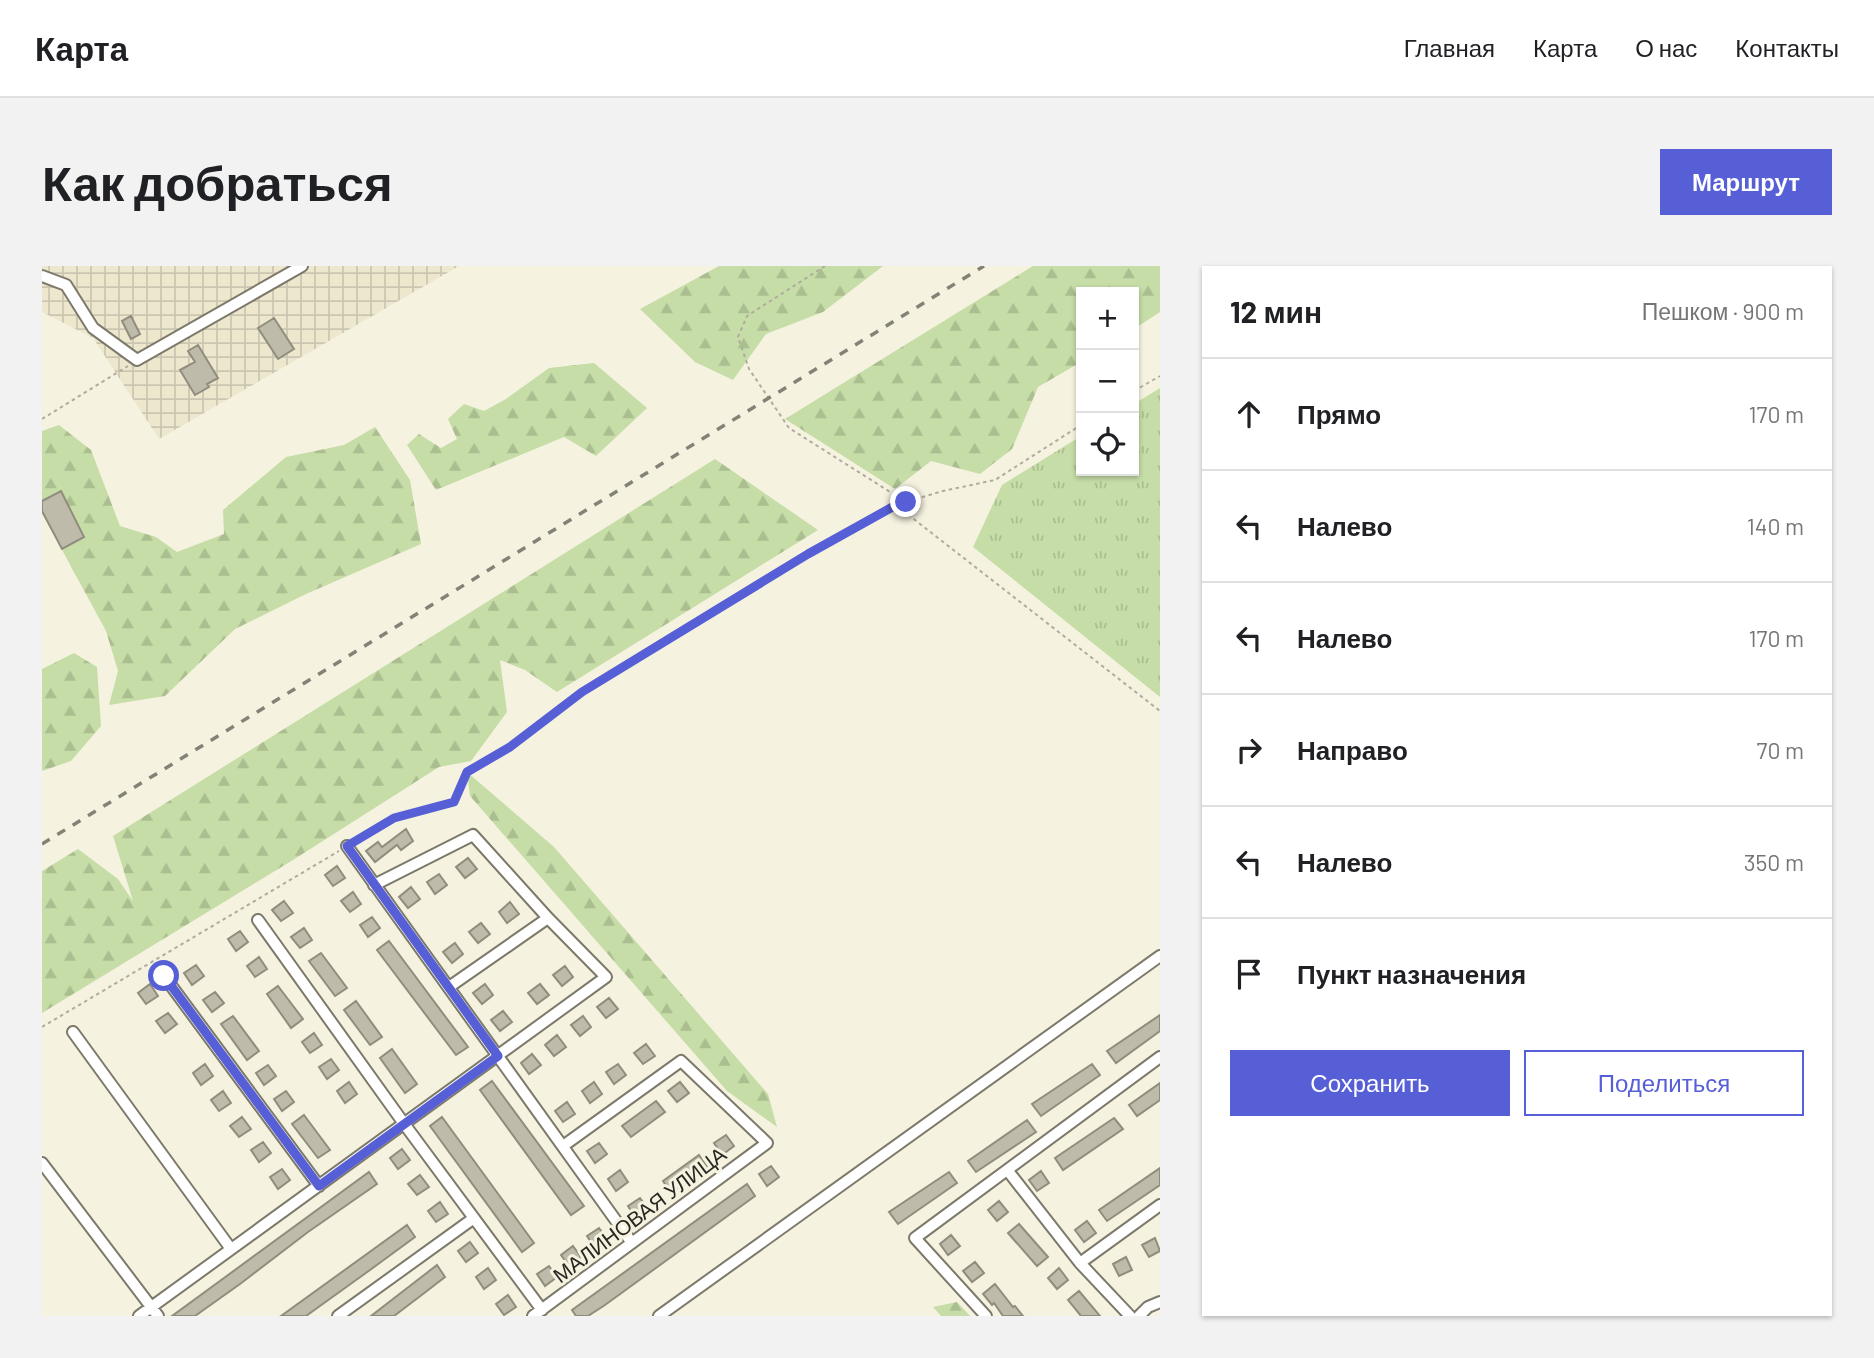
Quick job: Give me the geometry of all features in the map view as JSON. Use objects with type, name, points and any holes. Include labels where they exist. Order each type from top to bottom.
[{"type":"street","points":[[42,276],[66,285],[93,328],[137,360],[302,266]]},
{"type":"street","points":[[139,1316],[155,1312],[231,1250],[606,977],[548,918],[474,835],[374,885]]},
{"type":"street","points":[[347,846],[632,1243]]},
{"type":"street","points":[[449,987],[548,918]]},
{"type":"street","points":[[258,920],[474,1218],[538,1313]]},
{"type":"street","points":[[659,1316],[1160,956]]},
{"type":"street","points":[[164,976],[319,1186]]},
{"type":"street","points":[[73,1032],[231,1250]]},
{"type":"street","points":[[986,1316],[915,1238],[1160,1057]]},
{"type":"street","name":"МАЛИНОВАЯ УЛИЦА","points":[[538,1313],[767,1143],[681,1061],[563,1146]]},
{"type":"street","points":[[42,1163],[155,1312]]},
{"type":"street","points":[[1008,1171],[1080,1263],[1130,1316]]},
{"type":"street","points":[[1080,1263],[1160,1205]]},
{"type":"street","points":[[338,1316],[474,1218]]},
{"type":"street","points":[[1139,1316],[1148,1307],[1160,1303]]},
{"type":"street","points":[[674,1305],[682,1316]]},
{"type":"path","points":[[825,266],[747,316],[738,337],[745,358],[749,369],[789,428],[906,502]]},
{"type":"path","points":[[42,419],[137,360]]},
{"type":"path","points":[[1139,388],[1160,376]]},
{"type":"path","points":[[42,1027],[394,818],[454,802],[467,772],[510,747],[582,692],[808,554],[896,505],[995,480],[1076,428]]},
{"type":"path","points":[[896,505],[1160,711]]},
{"type":"shaded area","points":[[42,266],[459,266],[159,439],[93,338],[42,312]]},
{"type":"green space","points":[[719,266],[883,266],[823,312],[766,334],[733,380],[695,362],[640,309]]},
{"type":"green space","points":[[1033,266],[1160,266],[1160,312],[1139,326],[1139,287],[1076,287],[1076,365],[1038,387],[1012,449],[980,474],[931,461],[895,489],[785,419]]},
{"type":"green space","points":[[594,363],[647,408],[596,456],[564,437],[436,490],[407,445],[419,434],[441,448],[457,439],[448,419],[464,404],[484,411],[506,399],[549,368]]},
{"type":"green space","points":[[1160,388],[1160,697],[973,547],[1002,485],[1076,439],[1076,476],[1139,476],[1139,401]]},
{"type":"green space","points":[[59,425],[91,450],[120,526],[156,537],[177,552],[224,534],[223,510],[286,457],[344,445],[375,427],[410,480],[421,544],[306,594],[235,629],[165,696],[109,705],[118,671],[106,631],[42,513],[42,431]]},
{"type":"green space","points":[[715,459],[818,530],[557,692],[525,670],[500,660],[507,712],[471,761],[439,767],[293,860],[42,1013],[42,871],[78,849],[118,879],[133,901],[113,836]]},
{"type":"green space","points":[[74,653],[97,667],[101,726],[71,761],[42,771],[42,669]]},
{"type":"green space","points":[[467,772],[554,847],[768,1094],[777,1127],[727,1091],[470,796]]},
{"type":"green space","points":[[957,1302],[970,1316],[941,1316],[933,1307]]},
{"type":"building","points":[[131,316],[140,334],[131,339],[122,321]]},
{"type":"building","points":[[274,318],[294,349],[278,359],[258,328]]},
{"type":"building","points":[[198,345],[218,378],[195,395],[180,370],[195,362],[188,351]]},
{"type":"building","points":[[61,491],[84,537],[62,549],[42,511],[42,501]]},
{"type":"building","points":[[406,829],[413,841],[401,850],[397,845],[375,862],[366,851],[378,842],[382,847]]},
{"type":"building","points":[[468,858],[477,869],[465,878],[456,867]]},
{"type":"building","points":[[337,866],[345,878],[333,886],[325,875]]},
{"type":"building","points":[[439,874],[447,885],[435,894],[427,882]]},
{"type":"building","points":[[411,887],[420,899],[408,908],[399,897]]},
{"type":"building","points":[[353,892],[361,904],[350,912],[341,901]]},
{"type":"building","points":[[284,901],[293,913],[281,921],[272,910]]},
{"type":"building","points":[[510,902],[519,914],[507,923],[499,912]]},
{"type":"building","points":[[372,917],[380,928],[368,937],[360,925]]},
{"type":"building","points":[[481,923],[490,934],[478,943],[469,932]]},
{"type":"building","points":[[304,928],[312,940],[300,948],[291,937]]},
{"type":"building","points":[[240,931],[248,942],[236,951],[228,939]]},
{"type":"building","points":[[389,941],[468,1047],[456,1055],[377,950]]},
{"type":"building","points":[[455,943],[463,954],[452,963],[443,952]]},
{"type":"building","points":[[321,953],[347,988],[335,996],[309,961]]},
{"type":"building","points":[[259,957],[267,969],[255,977],[247,966]]},
{"type":"building","points":[[196,965],[204,976],[192,985],[184,973]]},
{"type":"building","points":[[565,966],[573,977],[562,986],[553,975]]},
{"type":"building","points":[[150,984],[158,996],[146,1004],[138,993]]},
{"type":"building","points":[[485,984],[493,995],[482,1004],[473,993]]},
{"type":"building","points":[[540,984],[549,995],[537,1004],[528,993]]},
{"type":"building","points":[[278,986],[303,1019],[291,1028],[267,994]]},
{"type":"building","points":[[215,992],[224,1003],[212,1012],[203,1000]]},
{"type":"building","points":[[609,998],[618,1009],[606,1018],[597,1007]]},
{"type":"building","points":[[356,1001],[382,1037],[370,1045],[344,1010]]},
{"type":"building","points":[[503,1011],[512,1022],[500,1031],[491,1020]]},
{"type":"building","points":[[168,1013],[177,1024],[165,1033],[156,1021]]},
{"type":"building","points":[[1160,1015],[1160,1031],[1116,1063],[1107,1051]]},
{"type":"building","points":[[233,1016],[259,1051],[247,1060],[221,1024]]},
{"type":"building","points":[[583,1016],[591,1027],[580,1036],[571,1025]]},
{"type":"building","points":[[314,1033],[322,1045],[310,1053],[302,1042]]},
{"type":"building","points":[[557,1035],[566,1047],[554,1056],[545,1045]]},
{"type":"building","points":[[646,1044],[655,1056],[643,1064],[634,1053]]},
{"type":"building","points":[[392,1049],[417,1084],[405,1093],[380,1058]]},
{"type":"building","points":[[532,1054],[541,1065],[529,1074],[521,1063]]},
{"type":"building","points":[[331,1059],[339,1070],[327,1079],[319,1067]]},
{"type":"building","points":[[205,1064],[213,1076],[201,1085],[193,1073]]},
{"type":"building","points":[[618,1064],[626,1075],[614,1084],[606,1072]]},
{"type":"building","points":[[1092,1064],[1100,1075],[1041,1116],[1032,1104]]},
{"type":"building","points":[[268,1065],[276,1076],[264,1085],[256,1073]]},
{"type":"building","points":[[492,1081],[584,1206],[571,1215],[480,1090]]},
{"type":"building","points":[[349,1082],[357,1094],[345,1103],[337,1091]]},
{"type":"building","points":[[594,1082],[602,1094],[590,1103],[582,1091]]},
{"type":"building","points":[[680,1082],[689,1093],[677,1102],[668,1091]]},
{"type":"building","points":[[1160,1083],[1160,1100],[1137,1116],[1129,1105]]},
{"type":"building","points":[[223,1091],[231,1103],[219,1111],[211,1100]]},
{"type":"building","points":[[286,1091],[294,1102],[282,1111],[274,1099]]},
{"type":"building","points":[[656,1101],[665,1112],[631,1137],[622,1126]]},
{"type":"building","points":[[567,1102],[575,1114],[563,1122],[555,1111]]},
{"type":"building","points":[[304,1115],[330,1150],[318,1158],[292,1124]]},
{"type":"building","points":[[242,1117],[251,1129],[239,1137],[230,1126]]},
{"type":"building","points":[[442,1117],[534,1243],[522,1252],[430,1126]]},
{"type":"building","points":[[1114,1118],[1123,1129],[1063,1170],[1055,1158]]},
{"type":"building","points":[[1027,1120],[1036,1132],[976,1172],[968,1161]]},
{"type":"building","points":[[726,1135],[734,1146],[722,1155],[714,1143]]},
{"type":"building","points":[[263,1142],[271,1153],[259,1162],[251,1150]]},
{"type":"building","points":[[599,1143],[607,1154],[595,1163],[587,1151]]},
{"type":"building","points":[[402,1149],[410,1160],[398,1169],[390,1158]]},
{"type":"building","points":[[699,1155],[707,1167],[671,1193],[663,1181]]},
{"type":"building","points":[[771,1166],[779,1177],[767,1186],[759,1174]]},
{"type":"building","points":[[1160,1168],[1160,1185],[1107,1221],[1099,1210]]},
{"type":"building","points":[[282,1169],[290,1180],[278,1189],[270,1177]]},
{"type":"building","points":[[620,1170],[628,1182],[616,1191],[608,1179]]},
{"type":"building","points":[[1041,1171],[1049,1183],[1037,1191],[1029,1180]]},
{"type":"building","points":[[369,1172],[377,1184],[195,1316],[172,1316]]},
{"type":"building","points":[[949,1172],[957,1183],[898,1224],[889,1212]]},
{"type":"building","points":[[420,1175],[429,1187],[417,1195],[408,1184]]},
{"type":"building","points":[[747,1184],[755,1196],[605,1305],[588,1316],[576,1316],[572,1310]]},
{"type":"building","points":[[640,1198],[648,1209],[636,1218],[628,1206]]},
{"type":"building","points":[[999,1201],[1008,1212],[997,1221],[988,1210]]},
{"type":"building","points":[[440,1202],[448,1214],[436,1222],[428,1211]]},
{"type":"building","points":[[1087,1221],[1096,1233],[1084,1242],[1075,1230]]},
{"type":"building","points":[[1019,1224],[1048,1257],[1037,1266],[1008,1233]]},
{"type":"building","points":[[407,1225],[415,1237],[370,1270],[306,1316],[281,1316]]},
{"type":"building","points":[[599,1228],[607,1239],[595,1248],[587,1236]]},
{"type":"building","points":[[951,1235],[960,1246],[948,1255],[940,1244]]},
{"type":"building","points":[[1155,1238],[1160,1251],[1149,1257],[1142,1245]]},
{"type":"building","points":[[470,1242],[478,1253],[466,1262],[458,1251]]},
{"type":"building","points":[[573,1246],[581,1257],[569,1266],[561,1255]]},
{"type":"building","points":[[1126,1257],[1132,1270],[1119,1276],[1113,1264]]},
{"type":"building","points":[[975,1262],[984,1273],[972,1282],[963,1271]]},
{"type":"building","points":[[437,1265],[445,1277],[423,1294],[394,1316],[371,1316]]},
{"type":"building","points":[[549,1266],[557,1277],[545,1286],[537,1274]]},
{"type":"building","points":[[488,1268],[496,1280],[484,1289],[476,1277]]},
{"type":"building","points":[[1059,1268],[1068,1280],[1057,1289],[1048,1278]]},
{"type":"building","points":[[995,1284],[1023,1316],[1003,1316],[994,1303],[992,1305],[983,1294]]},
{"type":"building","points":[[1079,1291],[1100,1316],[1081,1316],[1068,1300]]},
{"type":"building","points":[[508,1295],[516,1307],[504,1315],[496,1304]]},
{"type":"railway","points":[[42,844],[984,266]]},
{"type":"route","points":[[164,976],[319,1186],[498,1056],[347,846],[394,818],[454,802],[467,772],[510,747],[582,692],[808,554],[906,502]]}]
